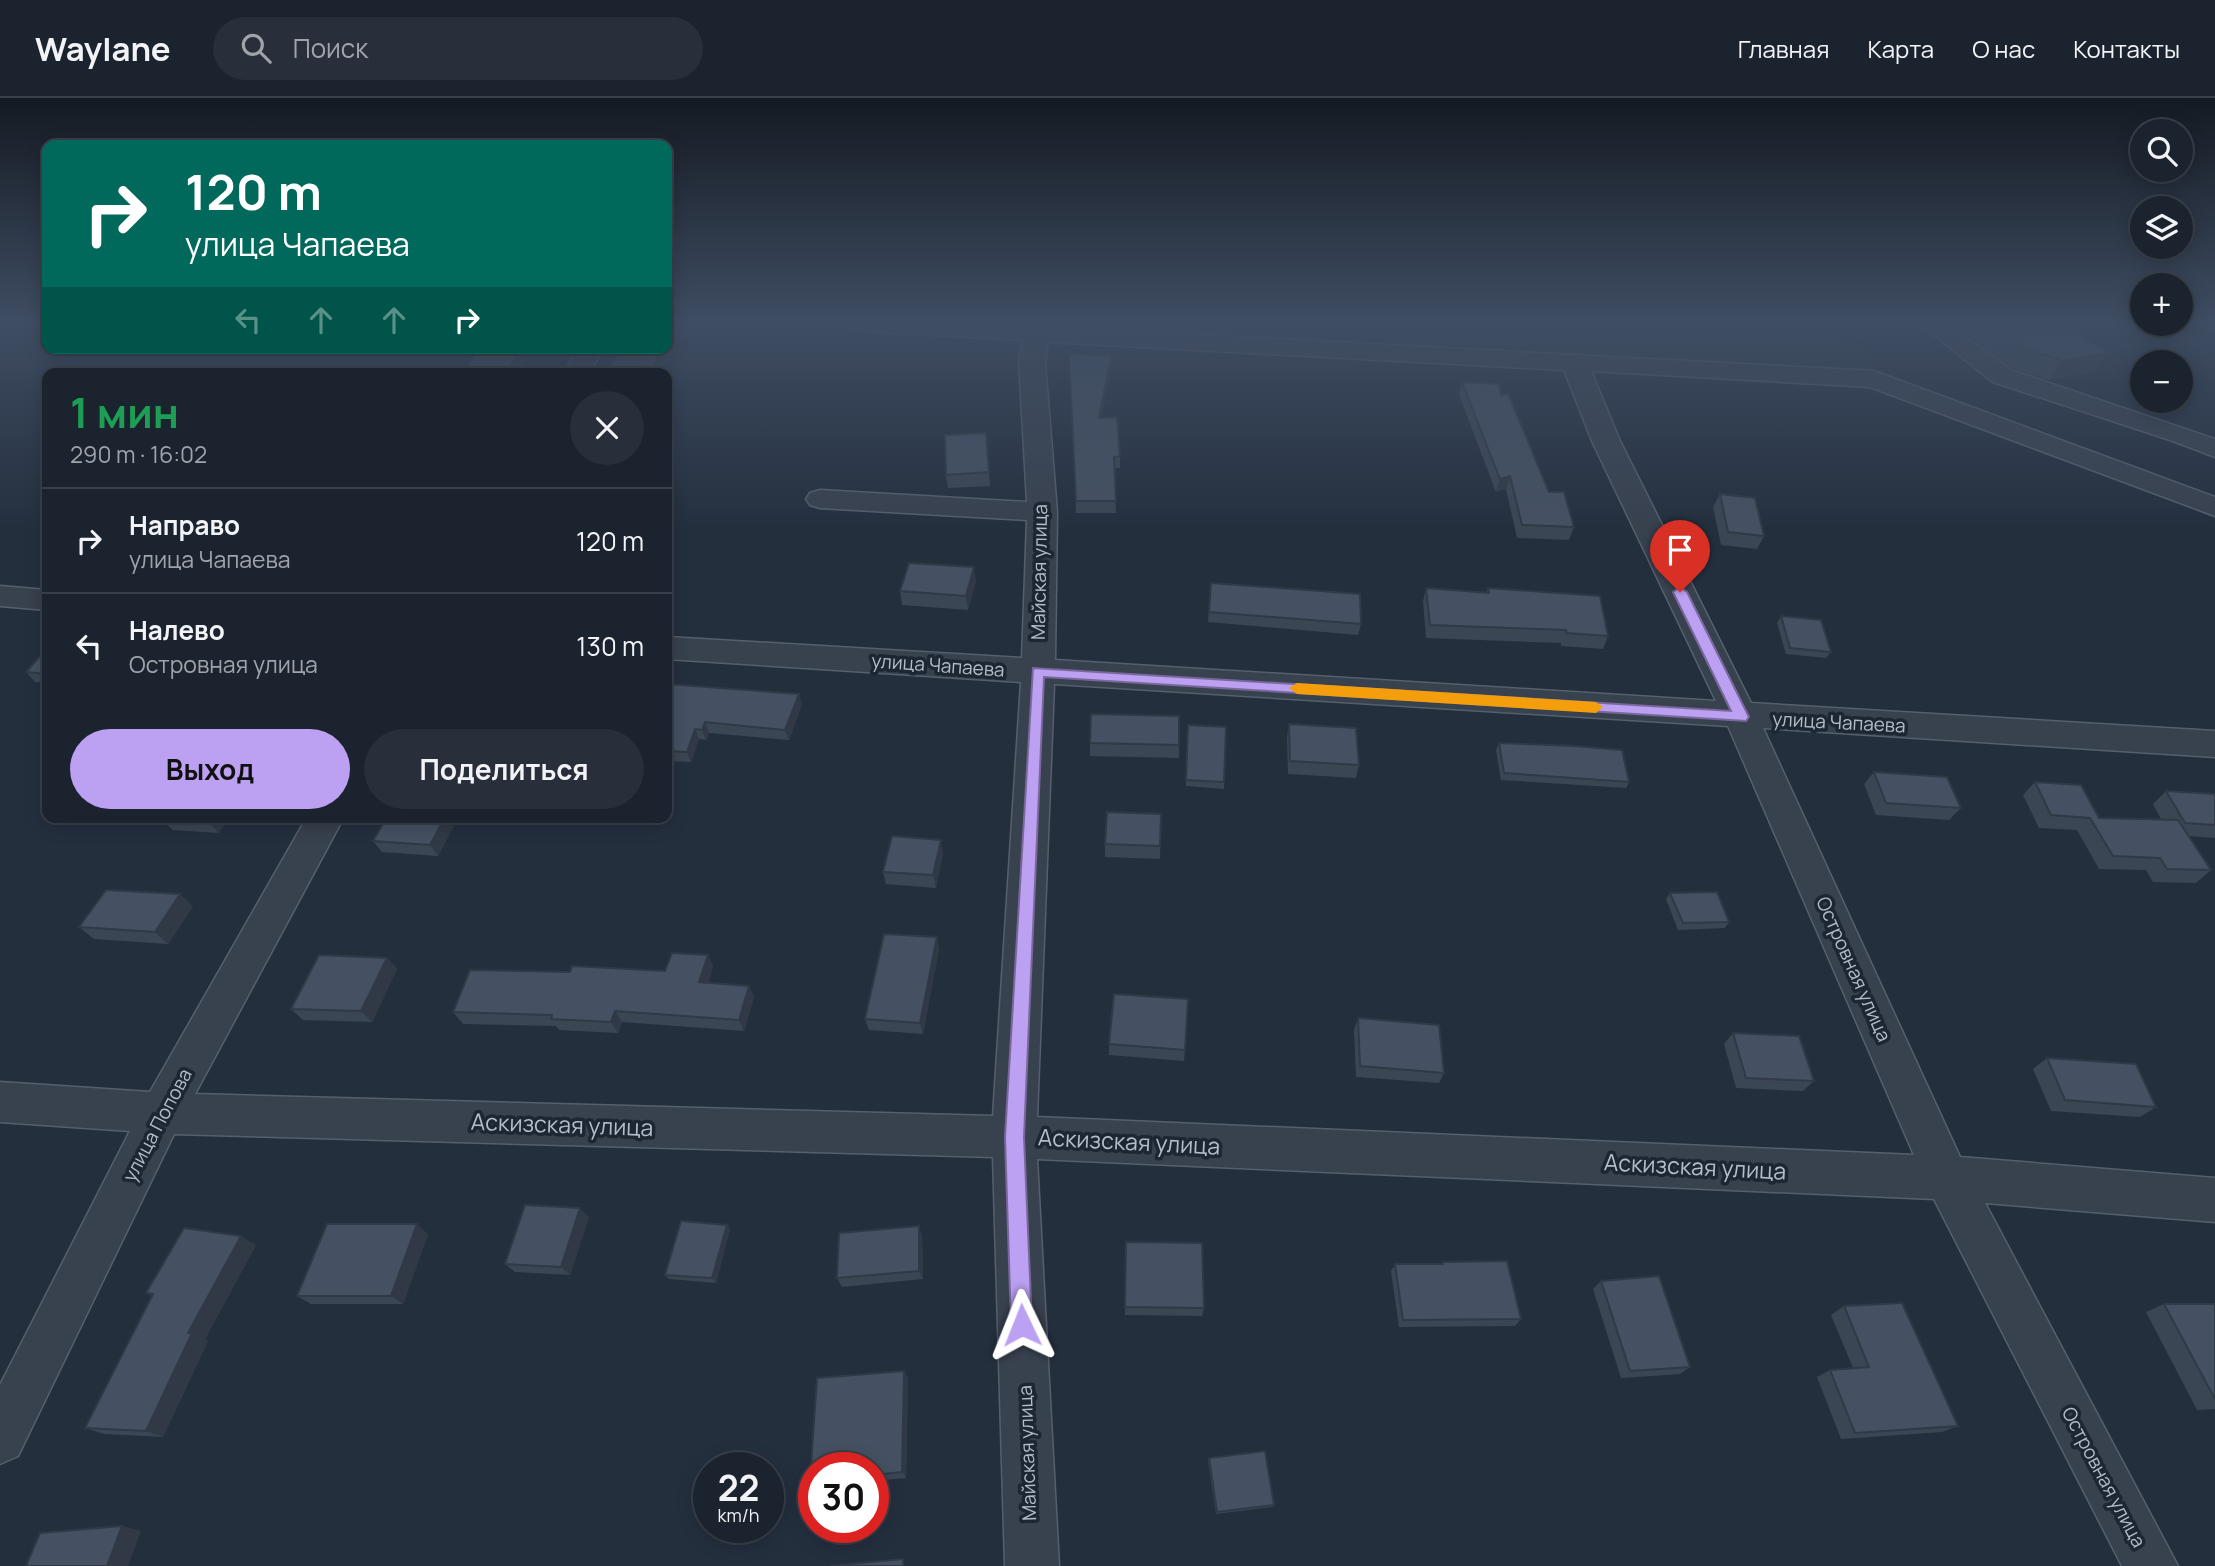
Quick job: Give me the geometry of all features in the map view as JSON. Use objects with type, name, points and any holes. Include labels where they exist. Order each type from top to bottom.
[{"type":"street","name":"Майская улица","points":[[1031,1566],[1014,1137],[1038,672],[1042,512],[1034,393]]},
{"type":"street","name":"Островная улица","points":[[1586,393],[1606,441],[1741,717],[1947,1178],[2151,1566]]},
{"type":"street","points":[[1910,393],[2215,507]]},
{"type":"street","points":[[2053,393],[2183,435],[2215,449]]},
{"type":"street","points":[[820,499],[1042,512]]},
{"type":"street","points":[[0,596],[42,600]]},
{"type":"street","name":"улица Чапаева","points":[[672,648],[1741,717],[2215,744]]},
{"type":"street","name":"улица Попова","points":[[0,1438],[162,1113],[323,823]]},
{"type":"street","name":"Аскизская улица","points":[[0,1102],[162,1113],[1014,1137],[1947,1178],[2215,1200]]},
{"type":"building","points":[[1071,393],[1104,393],[1099,418],[1117,417],[1120,456],[1114,457],[1116,501],[1076,501]]},
{"type":"building","points":[[1466,393],[1500,393],[1501,396],[1508,393],[1549,492],[1564,492],[1574,527],[1522,525],[1510,476],[1500,479]]},
{"type":"building","points":[[986,433],[989,472],[946,475],[945,435]]},
{"type":"building","points":[[1720,494],[1755,498],[1764,536],[1728,532]]},
{"type":"building","points":[[909,563],[974,567],[966,596],[900,591]]},
{"type":"building","points":[[1211,583],[1360,594],[1361,624],[1209,612]]},
{"type":"building","points":[[1426,588],[1489,593],[1488,588],[1600,596],[1608,636],[1566,633],[1566,630],[1430,625]]},
{"type":"building","points":[[1781,616],[1821,620],[1831,652],[1790,648]]},
{"type":"building","points":[[42,654],[42,674],[26,672]]},
{"type":"building","points":[[672,684],[799,694],[785,730],[705,722],[702,730],[695,729],[687,752],[672,751]]},
{"type":"building","points":[[1091,714],[1179,716],[1179,745],[1090,743]]},
{"type":"building","points":[[1289,724],[1356,728],[1359,765],[1290,761]]},
{"type":"building","points":[[1188,725],[1226,727],[1224,782],[1186,780]]},
{"type":"building","points":[[1499,743],[1622,750],[1629,782],[1504,773]]},
{"type":"building","points":[[1874,772],[1947,777],[1961,808],[1886,803]]},
{"type":"building","points":[[2035,782],[2081,785],[2099,818],[2178,820],[2211,870],[2167,869],[2160,858],[2113,856],[2090,818],[2051,815]]},
{"type":"building","points":[[2166,791],[2215,794],[2215,825],[2185,823]]},
{"type":"building","points":[[1107,812],[1161,814],[1160,846],[1105,844]]},
{"type":"building","points":[[384,823],[442,823],[430,845],[373,841]]},
{"type":"building","points":[[892,836],[941,840],[933,875],[883,872]]},
{"type":"building","points":[[106,890],[180,894],[155,932],[79,927]]},
{"type":"building","points":[[1717,892],[1729,922],[1683,923],[1670,893]]},
{"type":"building","points":[[884,934],[937,937],[920,1023],[865,1019]]},
{"type":"building","points":[[672,953],[708,955],[699,982],[749,986],[739,1020],[615,1011],[611,1022],[551,1019],[552,1015],[453,1012],[470,970],[570,972],[572,966],[665,971]]},
{"type":"building","points":[[319,955],[387,958],[361,1011],[291,1009]]},
{"type":"building","points":[[1114,994],[1188,999],[1185,1050],[1109,1044]]},
{"type":"building","points":[[1358,1018],[1439,1025],[1444,1073],[1360,1066]]},
{"type":"building","points":[[1733,1033],[1799,1036],[1814,1081],[1746,1078]]},
{"type":"building","points":[[2047,1058],[2136,1064],[2156,1107],[2065,1100]]},
{"type":"building","points":[[525,1205],[580,1208],[561,1267],[505,1264]]},
{"type":"building","points":[[681,1221],[727,1225],[712,1278],[665,1275]]},
{"type":"building","points":[[327,1224],[417,1224],[391,1296],[297,1296]]},
{"type":"building","points":[[919,1226],[919,1271],[837,1278],[839,1233]]},
{"type":"building","points":[[184,1228],[241,1236],[188,1333],[192,1333],[146,1431],[85,1428],[153,1294],[146,1293]]},
{"type":"building","points":[[1126,1242],[1202,1243],[1204,1308],[1125,1307]]},
{"type":"building","points":[[1507,1261],[1521,1319],[1403,1320],[1395,1264]]},
{"type":"building","points":[[1659,1276],[1690,1367],[1630,1371],[1601,1281]]},
{"type":"building","points":[[1902,1303],[1958,1426],[1855,1433],[1830,1370],[1869,1367],[1844,1306]]},
{"type":"building","points":[[2164,1304],[2215,1305],[2215,1399]]},
{"type":"building","points":[[904,1371],[902,1472],[889,1473],[889,1452],[812,1452],[817,1378]]},
{"type":"building","points":[[1265,1451],[1274,1505],[1217,1512],[1209,1458]]},
{"type":"building","points":[[122,1526],[107,1566],[26,1566],[40,1533]]},
{"type":"building","points":[[903,1559],[903,1566],[830,1566]]},
{"type":"slow traffic","points":[[1297,688],[1596,707]]},
{"type":"route","points":[[1022,1325],[1014,1137],[1038,672],[1741,717],[1680,592]]}]
